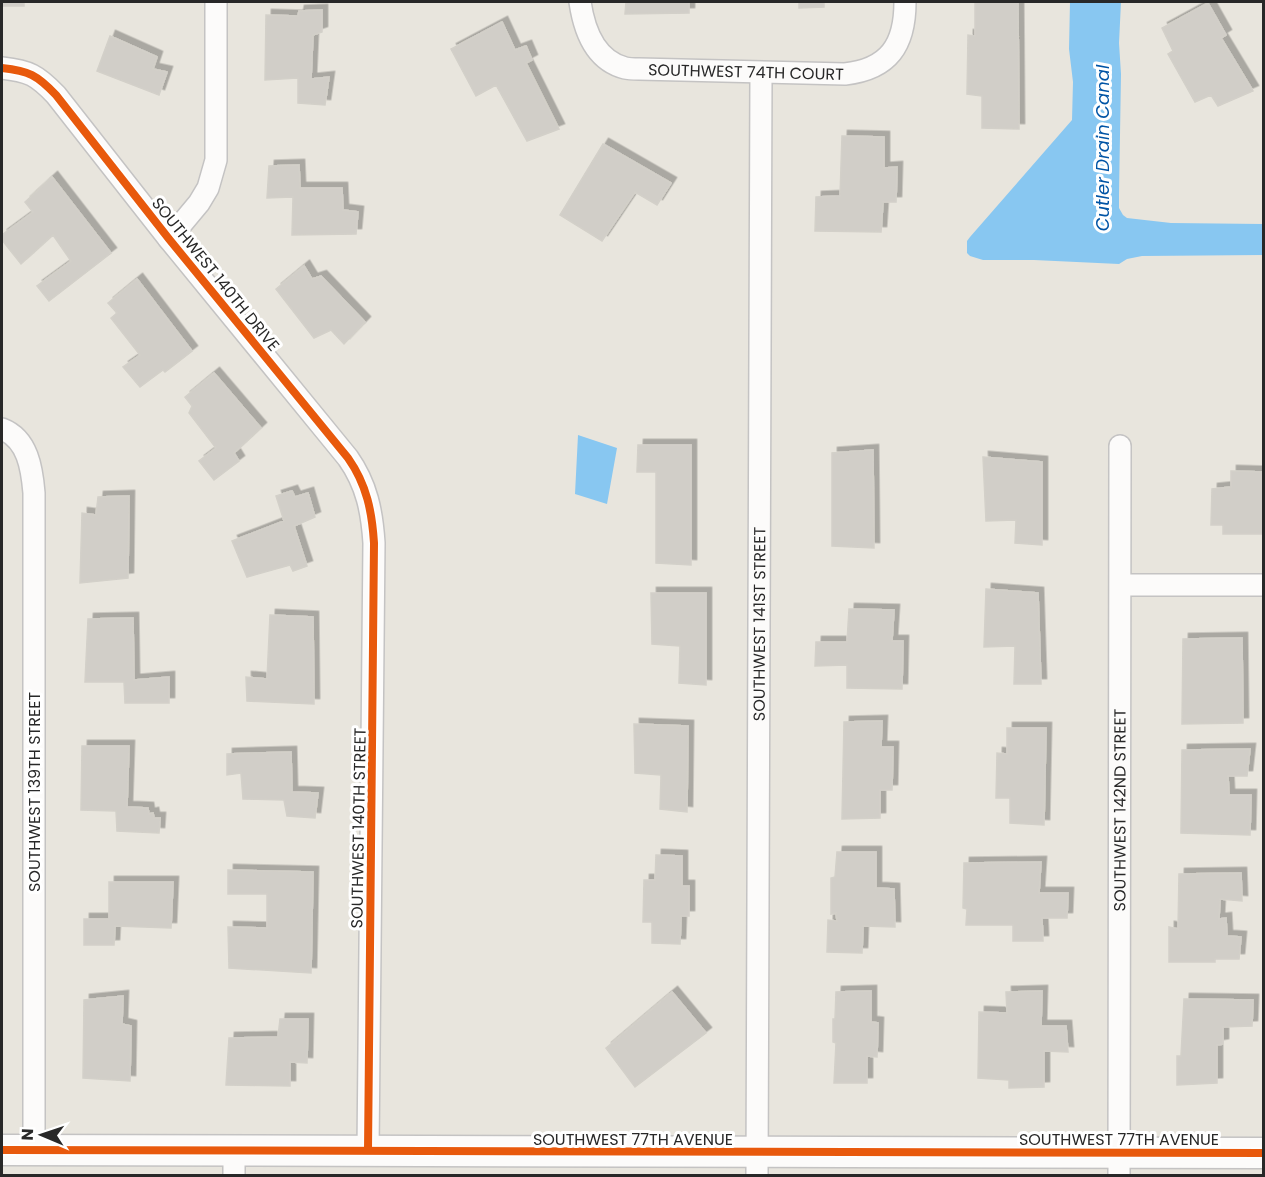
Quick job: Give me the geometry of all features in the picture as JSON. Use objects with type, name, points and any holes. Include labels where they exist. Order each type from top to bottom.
[{"type":"street","points":[[169,239],[199,203],[208,188],[216,160],[216,2]]},
{"type":"street","name":"SOUTHWEST 74TH COURT","points":[[580,2],[585,28],[591,40],[602,55],[625,68],[845,74],[871,69],[889,56],[896,47],[904,24],[905,2]]},
{"type":"street","name":"SOUTHWEST 140TH DRIVE","points":[[2,69],[34,75],[56,95],[169,239],[348,458],[360,477],[370,505]]},
{"type":"street","name":"SOUTHWEST 141ST STREET","points":[[757,1164],[761,73]]},
{"type":"street","name":"SOUTHWEST 139TH STREET","points":[[8,433],[22,445],[27,455],[32,472],[34,502],[34,1150]]},
{"type":"street","name":"SOUTHWEST 142ND STREET","points":[[1119,1164],[1120,446]]},
{"type":"street","name":"SOUTHWEST 140TH STREET","points":[[368,1151],[374,543],[370,505]]},
{"type":"street","points":[[1121,585],[1263,585]]},
{"type":"street","name":"SOUTHWEST 77TH AVENUE","points":[[2,1150],[234,1163],[368,1151],[757,1164],[1119,1164],[1263,1153]]},
{"type":"water","name":"Cutler Drain Canal","points":[[1070,2],[1121,2],[1119,208],[1123,215],[1127,218],[1171,223],[1263,224],[1263,255],[1142,256],[1127,259],[1119,264],[983,260],[967,253],[967,241],[970,237],[1072,120]]},
{"type":"water","points":[[578,435],[617,448],[607,504],[575,494]]},
{"type":"building","points":[[2,2],[24,2],[24,6],[2,6]]},
{"type":"building","points":[[626,2],[689,2],[689,13],[625,14]]},
{"type":"building","points":[[799,2],[824,2],[824,7],[799,8]]},
{"type":"building","points":[[975,2],[1018,2],[1019,129],[982,128],[982,96],[967,94],[968,35],[975,36]]},
{"type":"building","points":[[1208,3],[1226,35],[1221,38],[1253,91],[1218,106],[1211,95],[1195,102],[1168,54],[1173,51],[1162,28]]},
{"type":"building","points":[[322,10],[322,32],[313,35],[311,79],[329,77],[325,105],[298,103],[298,78],[265,80],[266,15],[298,16],[299,11]]},
{"type":"building","points":[[502,22],[515,50],[526,46],[532,60],[526,63],[559,129],[527,141],[496,85],[476,96],[451,49]]},
{"type":"building","points":[[110,36],[157,57],[153,69],[167,72],[159,95],[97,71]]},
{"type":"building","points":[[842,136],[884,137],[884,168],[897,167],[896,202],[883,202],[881,232],[815,231],[816,197],[840,196]]},
{"type":"building","points":[[603,144],[671,183],[657,205],[635,192],[602,241],[560,215]]},
{"type":"building","points":[[299,165],[300,188],[342,188],[343,210],[358,212],[356,234],[292,235],[293,197],[267,198],[269,166]]},
{"type":"building","points":[[52,177],[111,253],[49,301],[37,286],[71,261],[53,235],[21,264],[2,240],[2,235],[33,212],[25,202]]},
{"type":"building","points":[[304,266],[312,279],[321,276],[365,322],[344,344],[331,330],[314,338],[276,289]]},
{"type":"building","points":[[137,279],[192,351],[165,372],[163,370],[140,387],[123,367],[140,355],[111,318],[117,313],[108,303]]},
{"type":"building","points":[[214,373],[261,428],[234,453],[239,461],[214,480],[199,461],[216,448],[189,413],[192,406],[185,397]]},
{"type":"building","points":[[638,445],[691,445],[691,565],[656,563],[656,472],[637,472]]},
{"type":"building","points":[[873,450],[874,548],[832,546],[832,453]]},
{"type":"building","points":[[983,457],[1042,462],[1042,545],[1015,543],[1016,520],[986,521]]},
{"type":"building","points":[[1231,471],[1264,472],[1264,534],[1223,534],[1223,525],[1211,525],[1212,489],[1231,487]]},
{"type":"building","points":[[292,491],[295,497],[308,493],[315,517],[294,526],[307,566],[293,571],[290,565],[247,577],[232,541],[284,521],[276,496]]},
{"type":"building","points":[[129,496],[128,578],[80,583],[82,513],[96,515],[98,497]]},
{"type":"building","points":[[986,589],[1038,593],[1041,684],[1014,684],[1015,646],[984,647]]},
{"type":"building","points":[[651,593],[706,593],[706,685],[679,683],[680,646],[652,644]]},
{"type":"building","points":[[849,609],[894,610],[892,641],[903,641],[902,689],[847,688],[847,665],[815,666],[816,642],[847,642]]},
{"type":"building","points":[[270,615],[313,617],[314,704],[247,701],[246,677],[267,679]]},
{"type":"building","points":[[133,618],[134,680],[169,677],[169,703],[125,703],[124,682],[85,682],[88,619]]},
{"type":"building","points":[[1242,638],[1243,723],[1182,724],[1183,639]]},
{"type":"building","points":[[882,721],[881,747],[893,747],[892,790],[880,790],[880,818],[842,819],[844,722]]},
{"type":"building","points":[[634,724],[688,726],[687,812],[660,809],[661,775],[635,773]]},
{"type":"building","points":[[1007,728],[1046,728],[1044,825],[1010,823],[1010,798],[996,798],[997,753],[1007,754]]},
{"type":"building","points":[[82,746],[129,746],[127,807],[148,808],[149,814],[153,813],[154,818],[160,818],[159,833],[117,831],[116,811],[81,810]]},
{"type":"building","points":[[1250,749],[1247,776],[1228,776],[1229,795],[1251,795],[1250,835],[1181,833],[1182,750]]},
{"type":"building","points":[[291,752],[292,792],[318,793],[315,818],[287,816],[284,800],[243,799],[241,773],[227,775],[227,754]]},
{"type":"building","points":[[837,852],[876,852],[876,888],[894,889],[895,927],[863,926],[862,953],[827,952],[828,920],[837,921],[836,913],[831,914],[831,878],[835,877]]},
{"type":"building","points":[[656,855],[682,856],[682,886],[689,886],[689,916],[681,916],[680,944],[652,943],[652,922],[643,922],[644,880],[655,880]]},
{"type":"building","points":[[1041,862],[1039,893],[1068,893],[1067,918],[1042,918],[1043,941],[1013,941],[1013,925],[966,925],[967,909],[963,908],[964,863]]},
{"type":"building","points":[[228,870],[313,872],[311,973],[229,968],[228,927],[267,928],[267,894],[228,894]]},
{"type":"building","points":[[1241,873],[1242,901],[1220,899],[1219,919],[1226,918],[1227,936],[1241,937],[1239,959],[1215,959],[1215,962],[1169,962],[1169,927],[1178,929],[1179,874]]},
{"type":"building","points":[[109,882],[173,882],[171,928],[115,926],[114,945],[84,945],[84,919],[109,919]]},
{"type":"building","points":[[871,991],[871,1022],[878,1023],[877,1057],[867,1056],[867,1083],[834,1083],[836,1043],[833,1042],[833,1019],[835,1019],[836,992]]},
{"type":"building","points":[[1042,991],[1041,1026],[1066,1026],[1068,1052],[1044,1051],[1044,1087],[1009,1088],[1009,1080],[978,1078],[979,1012],[1007,1013],[1006,992]]},
{"type":"building","points":[[672,992],[706,1033],[635,1087],[606,1048]]},
{"type":"building","points":[[123,996],[122,1024],[131,1026],[130,1081],[83,1078],[84,1000]]},
{"type":"building","points":[[1184,999],[1253,1000],[1252,1026],[1223,1027],[1223,1044],[1217,1045],[1217,1083],[1177,1085],[1177,1056],[1181,1056]]},
{"type":"building","points":[[280,1019],[308,1019],[307,1063],[290,1062],[290,1086],[226,1085],[229,1038],[278,1037]]},
{"type":"cycle path","points":[[2,68],[32,75],[56,95],[169,239],[348,458],[364,489],[372,520],[374,543],[368,1151]]},
{"type":"cycle path","points":[[2,1150],[1264,1153]]}]
